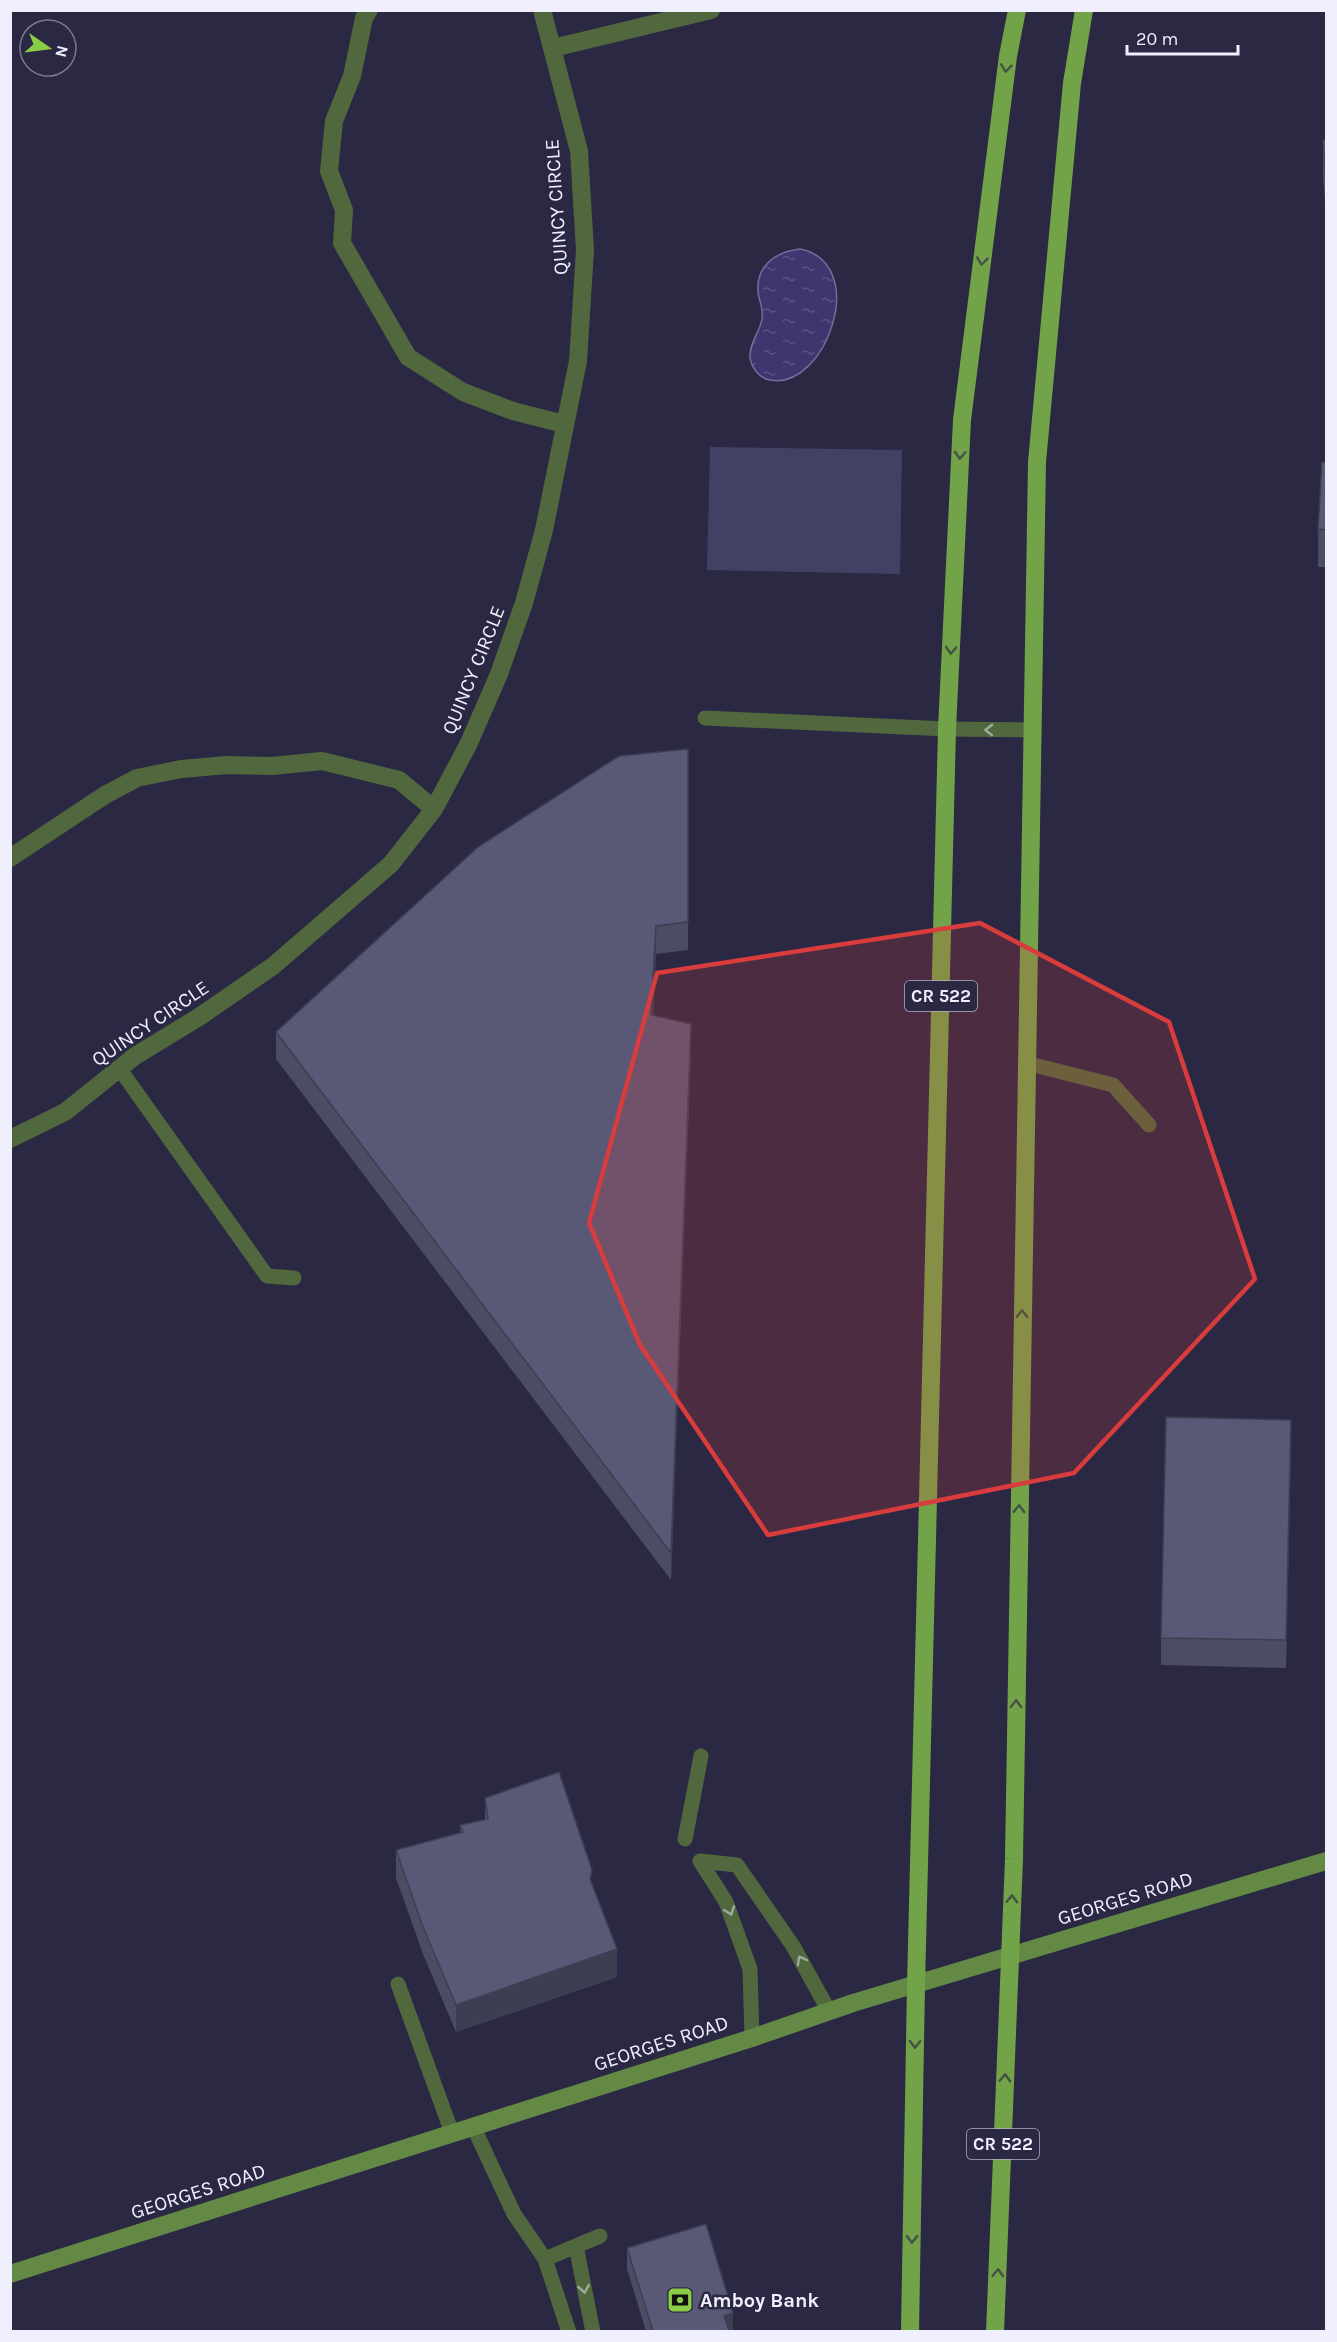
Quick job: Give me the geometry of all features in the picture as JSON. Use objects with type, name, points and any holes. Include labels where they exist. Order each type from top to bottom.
[{"type":"main road","name":"CR 522","points":[[910,2331],[916,1985],[947,729],[962,420],[1008,56],[1017,10]]},
{"type":"main road","name":"CR 522","points":[[996,2331],[1014,1847],[1037,462],[1072,82],[1084,10]]},
{"type":"street","points":[[369,10],[363,18],[352,76],[334,122],[329,171],[344,210],[342,243],[408,357],[464,392],[513,411],[564,424]]},
{"type":"street","name":"QUINCY CIRCLE","points":[[10,1139],[65,1112],[135,1056],[199,1017],[273,966],[391,864],[434,809],[469,743],[500,674],[524,603],[544,530],[578,361],[585,250],[579,151],[542,10]]},
{"type":"street","points":[[553,48],[711,10]]},
{"type":"street","points":[[10,858],[121,786],[137,778],[181,769],[227,765],[272,766],[322,761],[399,780],[434,809]]},
{"type":"street","name":"GEORGES ROAD","points":[[10,2274],[752,2038],[829,2011],[1326,1861]]},
{"type":"lane","points":[[705,718],[947,729],[1032,730]]},
{"type":"lane","points":[[1026,1063],[1113,1085],[1149,1125]]},
{"type":"lane","points":[[119,1068],[267,1276],[294,1278]]},
{"type":"lane","points":[[686,1839],[701,1756]]},
{"type":"lane","points":[[752,2038],[750,1969],[726,1902],[700,1861],[737,1864],[793,1946],[829,2011]]},
{"type":"lane","points":[[398,1984],[452,2133]]},
{"type":"lane","points":[[473,2126],[514,2214],[545,2259],[569,2331]]},
{"type":"lane","points":[[545,2259],[600,2236]]},
{"type":"lane","points":[[576,2246],[593,2331]]},
{"type":"highlighted area","points":[[980,923],[1169,1022],[1255,1279],[1074,1473],[768,1535],[640,1345],[589,1223],[657,973]]},
{"type":"shaded area","points":[[710,447],[902,450],[900,574],[707,570]]},
{"type":"water","points":[[800,249],[821,259],[833,277],[836,300],[833,324],[823,347],[808,366],[790,378],[770,380],[757,372],[750,358],[751,347],[761,324],[762,308],[758,292],[760,274],[764,267],[776,257]]},
{"type":"building","points":[[1323,140],[1326,140],[1326,178]]},
{"type":"building","points":[[1322,462],[1326,462],[1326,530],[1318,529]]},
{"type":"building","points":[[688,749],[688,922],[656,926],[651,1015],[691,1024],[671,1553],[276,1032],[478,847],[619,756]]},
{"type":"building","points":[[1166,1417],[1291,1420],[1286,1640],[1161,1638]]},
{"type":"building","points":[[559,1772],[592,1870],[590,1879],[617,1949],[456,2005],[423,1927],[396,1850],[463,1832],[460,1825],[488,1819],[485,1798]]},
{"type":"building","name":"Amboy Bank","points":[[706,2224],[733,2313],[724,2316],[729,2331],[653,2331],[627,2248]]},
{"type":"place","name":"Amboy Bank","points":[[680,2300]]}]
